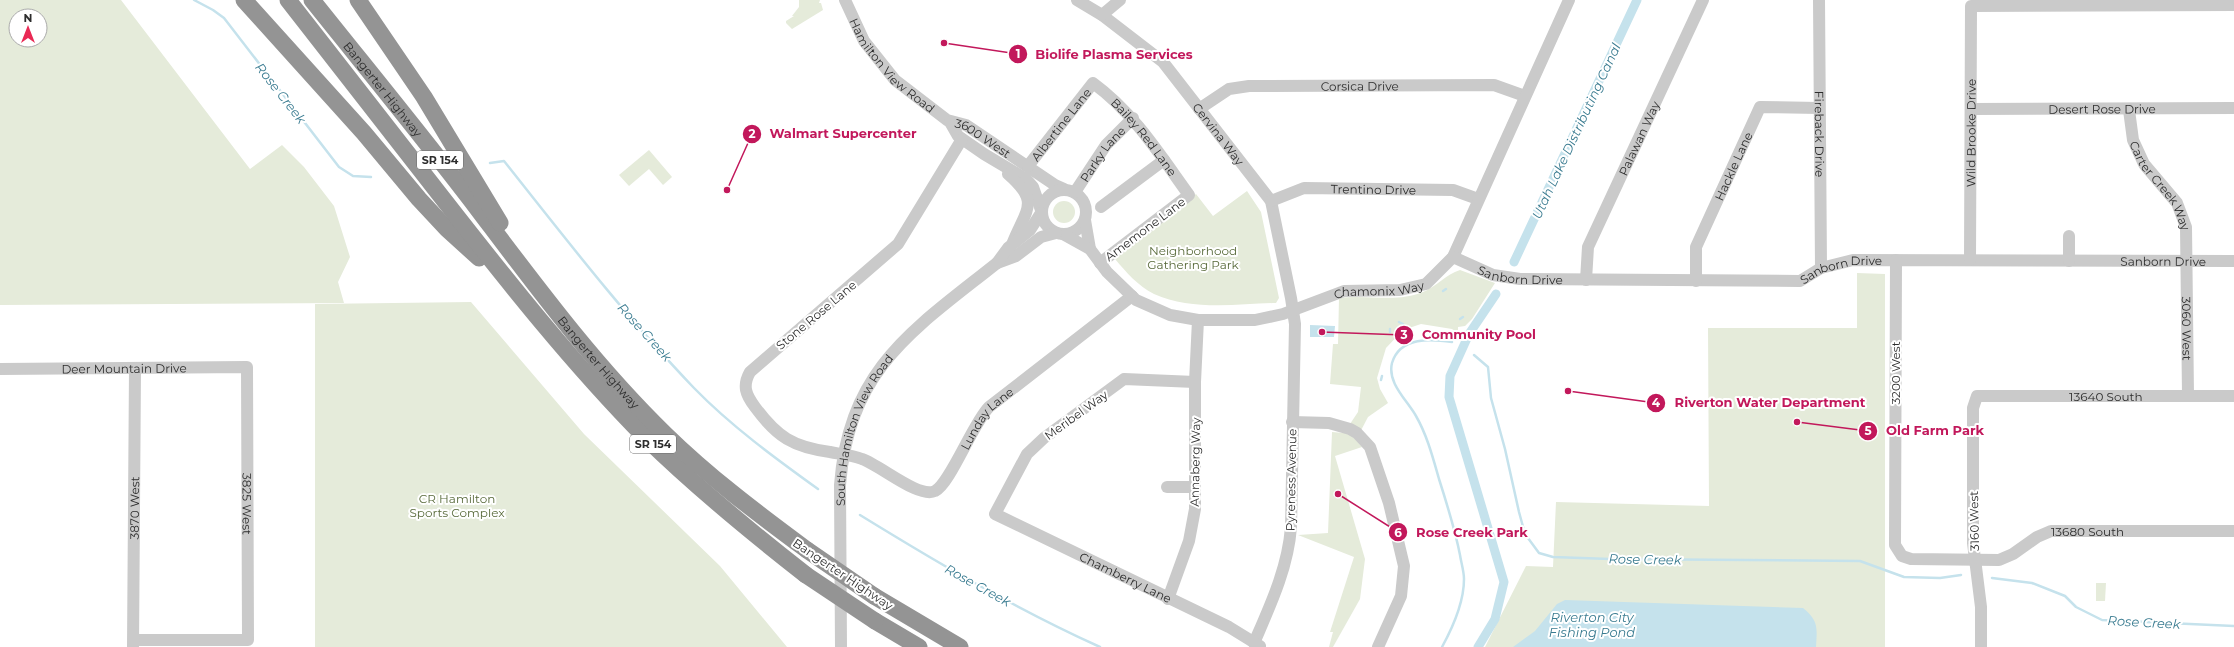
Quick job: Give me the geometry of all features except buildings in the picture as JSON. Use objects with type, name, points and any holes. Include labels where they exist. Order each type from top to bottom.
[{"type":"highway","points":[[244,0],[343,109],[434,216],[519,295]]},
{"type":"highway","name":"Bangerter Highway","points":[[288,0],[519,295],[575,362],[647,438],[735,517],[806,575],[875,621],[919,647]]},
{"type":"highway","name":"Bangerter Highway","points":[[312,0],[437,157],[564,323],[617,384],[675,443],[742,502],[806,550],[874,596],[960,647]]},
{"type":"highway","points":[[358,0],[428,104],[564,323]]},
{"type":"street","name":"Hamilton View Road","points":[[845,0],[864,41],[895,80],[950,122]]},
{"type":"street","name":"Cervina Way","points":[[1077,0],[1102,15],[1163,62],[1270,201],[1294,310]]},
{"type":"street","points":[[1102,15],[1120,0]]},
{"type":"street","name":"Chamonix Way","points":[[1085,220],[1090,249],[1107,272],[1132,296],[1170,314],[1198,320],[1255,320],[1294,310],[1344,291],[1400,290],[1426,284],[1453,257],[1569,0]]},
{"type":"street","name":"Palawan Way","points":[[1586,280],[1588,247],[1703,0]]},
{"type":"street","name":"Fireback Drive","points":[[1819,0],[1821,268]]},
{"type":"street","points":[[2131,2],[2234,5]]},
{"type":"street","name":"Wild Brooke Drive","points":[[1970,260],[1972,6],[2131,2]]},
{"type":"street","name":"Bailey Red Lane","points":[[1093,83],[1113,98],[1133,118],[1189,195]]},
{"type":"street","name":"Albertine Lane","points":[[1028,166],[1093,83]]},
{"type":"street","name":"Corsica Drive","points":[[1199,109],[1229,89],[1249,86],[1494,85],[1525,96]]},
{"type":"street","name":"Hackle Lane","points":[[1696,281],[1696,247],[1760,107],[1820,108]]},
{"type":"street","name":"Desert Rose Drive","points":[[1971,109],[2129,110],[2234,108]]},
{"type":"street","name":"Carter Creek Way","points":[[2129,110],[2133,140],[2144,164],[2177,203],[2186,227],[2188,262]]},
{"type":"street","name":"Parky Lane","points":[[1069,191],[1106,145],[1133,118]]},
{"type":"street","name":"3600 West","points":[[950,122],[958,136],[984,154],[1026,179],[1034,187],[1041,212]]},
{"type":"street","name":"3600 West","points":[[950,122],[966,125],[1069,191]]},
{"type":"street","name":"Stone Rose Lane","points":[[843,454],[800,447],[779,435],[770,427],[746,394],[747,377],[766,357],[898,244],[962,139]]},
{"type":"street","points":[[984,154],[1021,187],[1028,196],[1028,210],[1011,245]]},
{"type":"street","points":[[1101,207],[1164,160]]},
{"type":"street","name":"Trentino Drive","points":[[1270,201],[1304,188],[1453,190],[1478,199]]},
{"type":"street","points":[[1069,191],[1082,199],[1086,205],[1085,220],[1080,228],[1072,233],[1059,233],[1048,228],[1041,212],[1043,203],[1051,193],[1069,191]]},
{"type":"street","name":"Amemone Lane","points":[[1100,263],[1189,195]]},
{"type":"street","name":"South Hamilton View Road","points":[[841,647],[840,485],[843,454],[853,417],[864,394],[887,357],[921,324],[997,263],[1011,245],[1030,230],[1041,212]]},
{"type":"street","name":"Chamonix Way","points":[[1059,233],[1090,249]]},
{"type":"street","name":"South Hamilton View Road","points":[[997,263],[1016,256],[1041,237],[1059,233]]},
{"type":"street","points":[[2069,236],[2069,261]]},
{"type":"street","name":"Sanborn Drive","points":[[1453,257],[1493,275],[1520,279],[1696,281],[1800,281],[1821,268],[1853,260],[2234,261]]},
{"type":"street","name":"3200 West","points":[[1896,260],[1895,545],[1902,556]]},
{"type":"street","name":"3060 West","points":[[2188,262],[2188,395]]},
{"type":"street","name":"Lunday Lane","points":[[843,454],[863,459],[923,492],[935,491],[944,482],[980,417],[989,407],[1132,296]]},
{"type":"street","name":"Pyreness Avenue","points":[[1258,645],[1283,572],[1290,546],[1294,310]]},
{"type":"street","name":"Annaberg Way","points":[[1168,599],[1189,541],[1195,510],[1195,382],[1198,320]]},
{"type":"street","name":"Deer Mountain Drive","points":[[0,369],[247,367]]},
{"type":"street","name":"3825 West","points":[[134,644],[248,640],[247,367]]},
{"type":"street","name":"3870 West","points":[[134,644],[135,368]]},
{"type":"street","name":"Meribel Way","points":[[995,514],[1026,454],[1044,438],[1124,380],[1195,382]]},
{"type":"street","name":"13640 South","points":[[1977,396],[2234,396]]},
{"type":"street","name":"3160 West","points":[[1977,396],[1973,408],[1973,543],[1981,608],[1981,647]]},
{"type":"street","points":[[1292,422],[1329,423],[1350,429],[1357,432],[1370,447],[1389,503],[1404,566],[1401,596],[1378,647]]},
{"type":"street","points":[[1167,487],[1195,487]]},
{"type":"street","name":"Chamberry Lane","points":[[995,514],[1168,599],[1229,627],[1258,645]]},
{"type":"street","name":"13680 South","points":[[1902,556],[1911,560],[1999,560],[2013,554],[2037,537],[2051,531],[2234,531]]},
{"type":"green space","points":[[0,0],[121,0],[250,169],[282,145],[304,167],[334,206],[350,257],[338,282],[344,303],[0,305]]},
{"type":"green space","points":[[799,0],[820,0],[819,3],[821,3],[823,10],[792,29],[786,21],[794,16],[792,16],[799,7]]},
{"type":"green space","points":[[649,150],[672,177],[663,185],[649,169],[629,186],[619,175]]},
{"type":"green space","name":"Neighborhood Gathering Park","points":[[1247,191],[1261,212],[1279,298],[1276,303],[1199,305],[1168,299],[1154,294],[1143,287],[1128,274],[1115,259],[1196,194],[1213,216]]},
{"type":"green space","points":[[1064,201],[1072,204],[1075,212],[1072,220],[1064,223],[1056,220],[1053,212],[1056,204]]},
{"type":"green space","points":[[1460,270],[1495,283],[1472,319],[1465,326],[1458,327],[1458,333],[1452,329],[1421,324],[1403,330],[1386,348],[1377,378],[1380,389],[1388,403],[1368,417],[1356,440],[1362,447],[1335,456],[1365,559],[1360,599],[1333,647],[1329,647],[1333,632],[1330,632],[1354,557],[1298,535],[1328,533],[1332,432],[1344,433],[1358,412],[1361,387],[1330,384],[1333,344],[1338,344],[1339,298],[1393,298],[1413,295],[1428,290],[1450,274]]},
{"type":"green space","points":[[1857,273],[1885,274],[1885,647],[1485,647],[1526,566],[1553,567],[1556,502],[1709,506],[1708,328],[1857,328]]},
{"type":"green space","name":"CR Hamilton Sports Complex","points":[[471,302],[584,434],[720,566],[787,647],[315,647],[315,304]]},
{"type":"green space","points":[[2096,583],[2106,583],[2105,601],[2096,601]]},
{"type":"water","points":[[1310,325],[1335,326],[1334,337],[1310,337]]},
{"type":"water","name":"Riverton City Fishing Pond","points":[[1565,600],[1803,608],[1812,617],[1816,625],[1816,647],[1513,647],[1535,631],[1557,604]]},
{"type":"waterway","name":"Rose Creek","points":[[194,0],[213,10],[224,18],[339,167],[353,176],[371,177]]},
{"type":"waterway","name":"Utah Lake Distributing Canal","points":[[1514,262],[1637,0]]},
{"type":"waterway","name":"Rose Creek","points":[[490,163],[504,161],[620,305],[669,361],[708,402],[738,428],[818,489]]},
{"type":"waterway","name":"Utah Lake Distributing Canal","points":[[1478,647],[1495,619],[1504,582],[1449,397],[1450,376],[1469,334],[1496,294]]},
{"type":"waterway","points":[[1399,322],[1403,324]]},
{"type":"waterway","name":"Rose Creek","points":[[1442,647],[1454,623],[1460,606],[1464,588],[1463,570],[1451,517],[1427,439],[1416,416],[1395,384],[1391,370],[1396,354],[1409,344],[1426,340],[1452,342]]},
{"type":"waterway","name":"Rose Creek","points":[[1474,355],[1488,367],[1491,398],[1505,449],[1525,534],[1539,553],[1553,557],[1610,559],[1860,561],[1904,577],[1940,578],[1961,575]]},
{"type":"waterway","points":[[1381,380],[1382,376]]},
{"type":"waterway","name":"Rose Creek","points":[[860,515],[978,585],[1038,617],[1100,647]]},
{"type":"waterway","name":"Rose Creek","points":[[1992,578],[2032,583],[2065,596],[2076,607],[2102,620],[2234,626]]},
{"type":"place","name":"Biolife Plasma Services","points":[[944,43]]},
{"type":"place","name":"Walmart Supercenter","points":[[727,190]]},
{"type":"place","name":"Community Pool","points":[[1322,332]]},
{"type":"place","name":"Riverton Water Department","points":[[1568,391]]},
{"type":"place","name":"Old Farm Park","points":[[1797,422]]},
{"type":"place","name":"Rose Creek Park","points":[[1338,494]]}]
